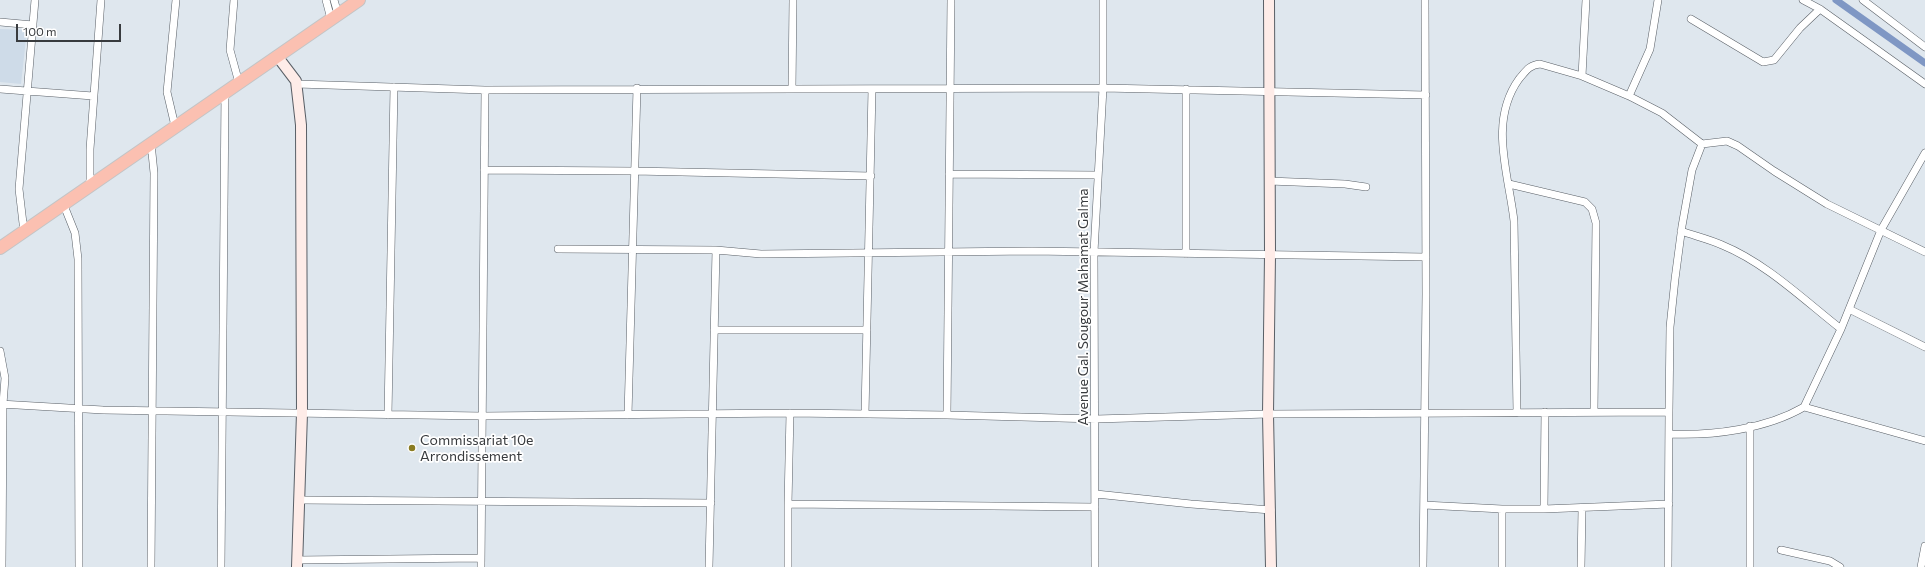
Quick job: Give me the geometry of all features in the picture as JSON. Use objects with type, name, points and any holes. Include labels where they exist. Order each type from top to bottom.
[{"type":"highway","points":[[0,248],[151,142],[359,0]]},
{"type":"main road","points":[[1269,0],[1268,91],[1270,255],[1268,414],[1272,510],[1271,567]]},
{"type":"main road","points":[[277,56],[297,84],[301,125],[302,413],[297,563]]},
{"type":"street","points":[[24,232],[19,188],[35,0]]},
{"type":"street","points":[[90,185],[90,149],[93,96],[101,0]]},
{"type":"street","points":[[175,126],[167,92],[176,0]]},
{"type":"street","points":[[234,0],[230,50],[239,83]]},
{"type":"street","points":[[326,0],[335,16]]},
{"type":"street","points":[[334,0],[335,16]]},
{"type":"street","points":[[792,89],[793,0]]},
{"type":"street","points":[[947,415],[951,0]]},
{"type":"street","name":"Avenue Gal. Sougour Mahamat Galma","points":[[1095,567],[1096,419],[1094,252],[1097,175],[1103,88],[1103,0]]},
{"type":"street","points":[[1423,567],[1426,257],[1426,0]]},
{"type":"street","points":[[1582,76],[1586,0]]},
{"type":"street","points":[[1629,96],[1650,49],[1658,0]]},
{"type":"street","points":[[1803,0],[1820,9],[1925,84]]},
{"type":"street","points":[[1863,0],[1924,43]]},
{"type":"street","points":[[1691,20],[1763,62],[1768,62],[1774,60],[1800,28],[1820,9]]},
{"type":"street","points":[[0,22],[33,25]]},
{"type":"street","points":[[1517,413],[1514,222],[1505,166],[1502,128],[1505,111],[1516,84],[1528,68],[1534,65],[1540,64],[1582,76],[1629,96],[1662,113],[1702,144],[1727,141],[1738,146],[1774,171],[1827,204],[1925,252]]},
{"type":"street","points":[[297,84],[485,90],[637,88],[1103,88],[1426,95]]},
{"type":"street","points":[[388,416],[394,87]]},
{"type":"street","points":[[628,415],[637,88]]},
{"type":"street","points":[[0,89],[93,96]]},
{"type":"street","points":[[865,414],[870,252],[872,89]]},
{"type":"street","points":[[1186,89],[1186,254]]},
{"type":"street","points":[[481,567],[485,90]]},
{"type":"street","points":[[221,567],[225,92]]},
{"type":"street","points":[[151,142],[154,173],[151,567]]},
{"type":"street","points":[[1668,567],[1670,326],[1681,231],[1692,170],[1702,144]]},
{"type":"street","points":[[1669,434],[1708,434],[1750,426],[1783,418],[1804,408],[1841,329],[1881,230],[1925,153]]},
{"type":"street","points":[[484,170],[634,171],[871,176]]},
{"type":"street","points":[[949,174],[1097,175]]},
{"type":"street","points":[[1269,181],[1344,184],[1366,187]]},
{"type":"street","points":[[1509,184],[1585,202],[1592,209],[1596,223],[1594,412]]},
{"type":"street","points":[[63,203],[75,233],[78,259],[80,567]]},
{"type":"street","points":[[1681,231],[1723,245],[1749,259],[1777,278],[1841,329]]},
{"type":"street","points":[[558,249],[716,250],[761,254],[870,252],[1094,252],[1426,257]]},
{"type":"street","points":[[709,567],[716,250]]},
{"type":"street","points":[[1849,310],[1925,347]]},
{"type":"street","points":[[714,330],[867,330]]},
{"type":"street","points":[[0,351],[5,378],[1,404],[2,567]]},
{"type":"street","points":[[1,404],[78,409],[388,416],[712,415],[790,413],[1096,419],[1268,414],[1669,412]]},
{"type":"street","points":[[1804,408],[1925,440]]},
{"type":"street","points":[[1544,509],[1545,412]]},
{"type":"street","points":[[788,567],[790,413]]},
{"type":"street","points":[[1750,426],[1750,567]]},
{"type":"street","points":[[1096,494],[1191,504],[1272,510]]},
{"type":"street","points":[[299,500],[711,503]]},
{"type":"street","points":[[788,504],[1095,507]]},
{"type":"street","points":[[1424,504],[1502,509],[1582,509],[1669,504]]},
{"type":"street","points":[[1502,509],[1502,567]]},
{"type":"street","points":[[1581,567],[1582,509]]},
{"type":"street","points":[[1921,567],[1925,546]]},
{"type":"street","points":[[1781,550],[1840,567]]},
{"type":"street","points":[[297,563],[481,558]]},
{"type":"shaded area","points":[[0,29],[27,30],[21,84],[0,82]]},
{"type":"waterway","points":[[1836,0],[1925,63]]},
{"type":"place","name":"Commissariat 10e Arrondissement","points":[[412,448]]}]
